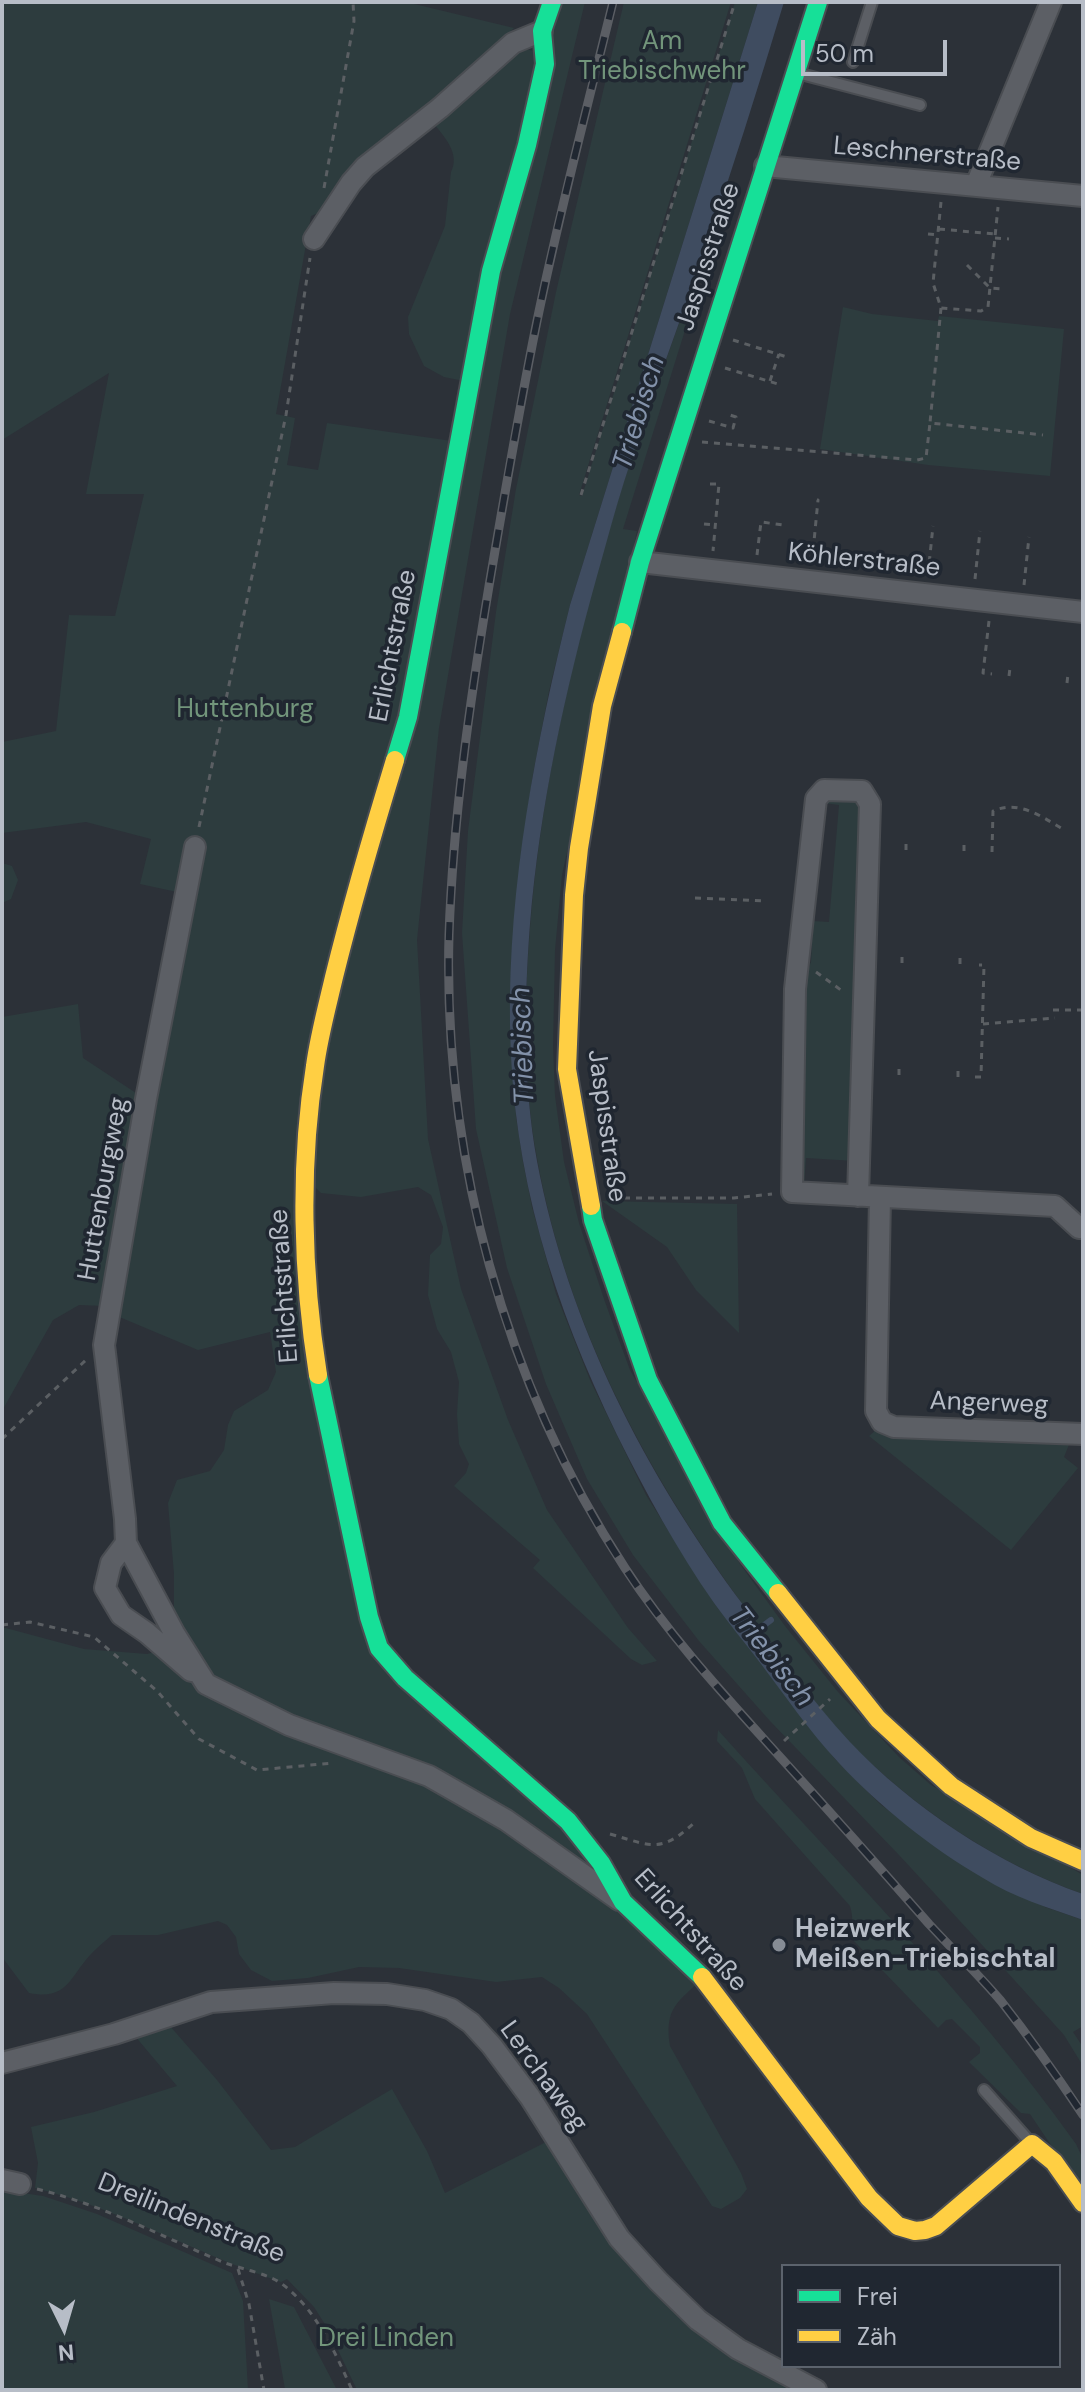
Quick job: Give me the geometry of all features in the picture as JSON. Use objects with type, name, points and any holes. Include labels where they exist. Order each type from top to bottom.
[{"type":"street","name":"Erlichtstraße","points":[[552,2],[542,31],[545,64],[527,145],[491,271],[408,717],[352,904],[319,1040],[305,1159],[309,1307],[321,1392],[369,1617],[379,1648],[405,1678],[568,1821],[601,1863],[623,1902],[703,1978],[869,2198],[889,2219],[914,2232],[936,2226],[1030,2146]]},
{"type":"street","name":"Jaspisstraße","points":[[818,2],[640,562],[602,706],[574,895],[567,1069],[593,1220],[648,1380],[722,1523],[878,1719],[951,1786],[1031,1838],[1083,1861]]},
{"type":"street","points":[[976,185],[1051,2]]},
{"type":"street","points":[[314,239],[365,167],[440,108],[513,43],[542,31]]},
{"type":"street","name":"Leschnerstraße","points":[[765,166],[1083,196]]},
{"type":"street","name":"Köhlerstraße","points":[[640,562],[1083,612]]},
{"type":"street","points":[[858,1196],[870,804],[862,791],[824,790],[816,799],[795,989],[792,1192],[858,1196],[1055,1206],[1079,1228],[1083,1228]]},
{"type":"street","name":"Huttenburgweg","points":[[195,847],[146,1099],[104,1345],[126,1543],[174,1633],[206,1684]]},
{"type":"street","name":"Angerweg","points":[[880,1197],[876,1411],[882,1422],[894,1427],[1083,1434]]},
{"type":"street","points":[[126,1543],[111,1563],[105,1588],[121,1615],[147,1633],[206,1684],[289,1725],[429,1776],[506,1820],[623,1902]]},
{"type":"street","name":"Lerchaweg","points":[[2,2063],[114,2034],[211,2002],[334,1993],[374,1994],[425,2000],[451,2009],[471,2023],[511,2072],[619,2238],[658,2281],[698,2320],[738,2349],[816,2390]]},
{"type":"street","points":[[1030,2146],[1040,2148],[1083,2203]]},
{"type":"lane","points":[[853,62],[872,2]]},
{"type":"lane","points":[[795,72],[920,105]]},
{"type":"lane","points":[[984,2090],[1030,2146]]},
{"type":"path","points":[[322,195],[354,21],[353,2]]},
{"type":"path","points":[[581,495],[735,2]]},
{"type":"path","points":[[678,440],[917,460],[926,458],[941,308],[933,283],[943,182]]},
{"type":"path","points":[[941,308],[981,311],[988,307],[1000,188]]},
{"type":"path","points":[[938,229],[1009,239]]},
{"type":"path","points":[[928,234],[938,235]]},
{"type":"path","points":[[195,847],[286,415],[314,239]]},
{"type":"path","points":[[967,265],[990,288],[1004,289]]},
{"type":"path","points":[[923,282],[933,283]]},
{"type":"path","points":[[712,333],[787,357]]},
{"type":"path","points":[[770,382],[779,354]]},
{"type":"path","points":[[703,361],[778,384]]},
{"type":"path","points":[[687,414],[733,428],[736,417],[730,415]]},
{"type":"path","points":[[930,423],[1043,435]]},
{"type":"path","points":[[710,484],[719,484],[712,570]]},
{"type":"path","points":[[810,581],[817,500]]},
{"type":"path","points":[[755,575],[761,522],[784,525]]},
{"type":"path","points":[[704,524],[715,525]]},
{"type":"path","points":[[926,594],[933,526]]},
{"type":"path","points":[[980,531],[983,673],[992,674]]},
{"type":"path","points":[[1021,605],[1029,537]]},
{"type":"path","points":[[1009,676],[1010,668]]},
{"type":"path","points":[[1067,683],[1068,674]]},
{"type":"path","points":[[992,852],[993,811],[1002,807],[1018,807],[1061,828]]},
{"type":"path","points":[[906,840],[906,850]]},
{"type":"path","points":[[964,841],[964,851]]},
{"type":"path","points":[[695,898],[765,901]]},
{"type":"path","points":[[902,954],[902,963]]},
{"type":"path","points":[[960,955],[960,964]]},
{"type":"path","points":[[798,960],[865,1007]]},
{"type":"path","points":[[975,1077],[981,1077],[983,1024],[984,965],[979,965]]},
{"type":"path","points":[[1053,1010],[1083,1010]]},
{"type":"path","points":[[983,1024],[1055,1018]]},
{"type":"path","points":[[899,1066],[899,1075]]},
{"type":"path","points":[[958,1068],[958,1077]]},
{"type":"path","points":[[588,1198],[734,1198],[792,1192]]},
{"type":"path","points":[[2,1439],[104,1345]]},
{"type":"path","points":[[2,1625],[30,1622],[94,1637],[157,1691],[199,1739],[257,1770],[342,1762]]},
{"type":"path","points":[[784,1741],[838,1692]]},
{"type":"path","points":[[607,1833],[644,1844],[662,1845],[674,1840],[694,1823]]},
{"type":"path","name":"Dreilindenstraße","points":[[11,2182],[107,2211],[237,2267],[281,2282],[311,2310],[352,2390]]},
{"type":"path","points":[[237,2267],[249,2304],[264,2390]]},
{"type":"green space","name":"Huttenburg","points":[[2,2],[406,2],[514,28],[330,208],[311,216],[276,414],[295,418],[287,465],[318,470],[327,423],[459,442],[469,382],[444,377],[424,366],[409,334],[408,317],[445,226],[454,159],[435,125],[505,59],[523,49],[536,51],[552,2],[585,2],[510,314],[439,728],[417,940],[428,1139],[461,1289],[508,1420],[547,1510],[628,1628],[657,1661],[642,1665],[631,1659],[533,1568],[540,1560],[454,1486],[466,1473],[469,1464],[459,1444],[459,1382],[451,1352],[437,1329],[428,1295],[430,1255],[441,1244],[443,1227],[431,1195],[418,1187],[361,1197],[321,1193],[306,1178],[309,1307],[379,1648],[508,1769],[703,1978],[686,1993],[671,2014],[670,2046],[747,2189],[740,2198],[721,2209],[712,2206],[587,2014],[542,1977],[496,1982],[399,1968],[359,1967],[308,1978],[272,1981],[251,1970],[239,1954],[236,1937],[227,1925],[218,1921],[158,1935],[112,1935],[61,1990],[53,1993],[29,1993],[2,1957],[2,1627],[84,1649],[147,1654],[162,1650],[174,1633],[174,1574],[168,1503],[177,1480],[210,1471],[224,1450],[234,1411],[268,1390],[276,1372],[270,1332],[198,1350],[117,1316],[105,1306],[79,1305],[53,1320],[2,1411],[2,1017],[78,1004],[83,1058],[142,1097],[177,892],[140,884],[151,839],[86,822],[2,833],[2,742],[56,731],[69,615],[115,616],[144,494],[86,494],[109,373],[2,440]]},
{"type":"green space","name":"Am Triebischwehr","points":[[624,2],[731,2],[579,495],[582,496],[735,2],[758,2],[570,605],[533,774],[513,941],[510,1027],[516,1117],[532,1207],[556,1294],[590,1380],[646,1495],[714,1603],[835,1759],[880,1804],[931,1843],[1045,1907],[1083,1920],[1083,2026],[1073,2032],[1083,2047],[1083,2066],[1064,2035],[699,1641],[633,1555],[587,1479],[546,1384],[507,1268],[476,1129],[462,933],[468,831],[496,612],[516,489],[556,292]]},
{"type":"green space","points":[[689,295],[691,311],[623,529],[637,531],[562,875],[555,950],[555,1096],[564,1162],[579,1223],[630,1370],[740,1564],[785,1626],[838,1692],[899,1757],[931,1785],[1083,1875],[1083,1894],[989,1851],[931,1812],[877,1769],[838,1730],[812,1698],[713,1562],[646,1454],[591,1340],[551,1220],[532,1129],[526,1043],[530,928],[543,816],[564,705],[606,541]]},
{"type":"green space","points":[[843,307],[872,314],[938,321],[939,316],[1064,329],[1050,476],[928,465],[820,449]]},
{"type":"green space","points":[[830,800],[861,802],[855,1161],[806,1158],[804,1186],[800,1184],[804,981],[811,962],[813,921],[829,922],[839,805],[824,803]]},
{"type":"green space","points":[[2,863],[12,866],[18,880],[11,899],[2,903]]},
{"type":"green space","points":[[602,1201],[737,1204],[739,1333],[696,1290],[667,1247]]},
{"type":"green space","points":[[876,1430],[1072,1437],[1064,1457],[1078,1468],[1011,1550],[869,1436]]},
{"type":"green space","points":[[718,1730],[903,1932],[1035,2089],[1076,2144],[1083,2159],[1083,2193],[1030,2114],[1021,2113],[969,2062],[980,2053],[980,2047],[952,2019],[946,2020],[938,2028],[854,1941],[850,1906],[755,1799],[742,1768],[717,1741]]},
{"type":"green space","name":"Drei Linden","points":[[163,2018],[217,2080],[271,2150],[295,2147],[392,2089],[427,2151],[445,2193],[556,2137],[619,2238],[698,2320],[817,2390],[357,2390],[328,2329],[314,2307],[287,2279],[281,2282],[250,2271],[97,2208],[35,2188],[38,2163],[31,2127],[94,2112],[177,2086],[129,2029]]},
{"type":"green space","points":[[2,2190],[43,2196],[97,2214],[232,2273],[243,2301],[248,2390],[2,2390]]},
{"type":"green space","points":[[269,2299],[294,2307],[337,2390],[279,2390],[285,2389]]},
{"type":"water","name":"Triebisch","points":[[758,2],[784,2],[702,258],[620,494],[585,619],[555,748],[540,836],[530,924],[526,1043],[532,1132],[551,1222],[568,1281],[590,1339],[643,1450],[708,1555],[795,1676],[874,1766],[958,1832],[1020,1867],[1083,1894],[1083,1920],[995,1885],[925,1840],[888,1810],[854,1779],[818,1739],[714,1603],[651,1500],[594,1386],[540,1236],[519,1134],[510,1026],[514,920],[526,814],[546,709],[570,605]]},
{"type":"waterway","name":"Triebisch","points":[[755,1632],[771,1620]]},
{"type":"railway","points":[[613,2],[530,354],[489,586],[463,760],[451,891],[450,1018],[457,1101],[470,1184],[489,1265],[515,1345],[546,1422],[582,1497],[625,1568],[719,1689],[1001,2001],[1083,2115]]},
{"type":"traffic: fast","points":[[395,760],[408,717],[491,271],[527,145],[545,64],[542,31],[552,2]]},
{"type":"traffic: fast","points":[[622,632],[640,562],[818,2]]},
{"type":"traffic: fast","points":[[591,1206],[593,1220],[648,1380],[722,1523],[778,1593]]},
{"type":"traffic: fast","points":[[318,1375],[369,1617],[379,1648],[405,1678],[568,1821],[601,1863],[623,1902],[702,1977]]},
{"type":"traffic: slow","points":[[591,1206],[567,1069],[574,895],[602,706],[622,632]]},
{"type":"traffic: slow","points":[[318,1375],[304,1220],[310,1104],[334,977],[395,760]]},
{"type":"traffic: slow","points":[[778,1593],[878,1719],[951,1786],[1031,1838],[1083,1861]]},
{"type":"traffic: slow","points":[[702,1977],[869,2198],[898,2226],[915,2231],[936,2226],[1032,2144],[1054,2162],[1083,2203]]},
{"type":"place","name":"Heizwerk Meißen-Triebischtal","points":[[779,1945]]}]
